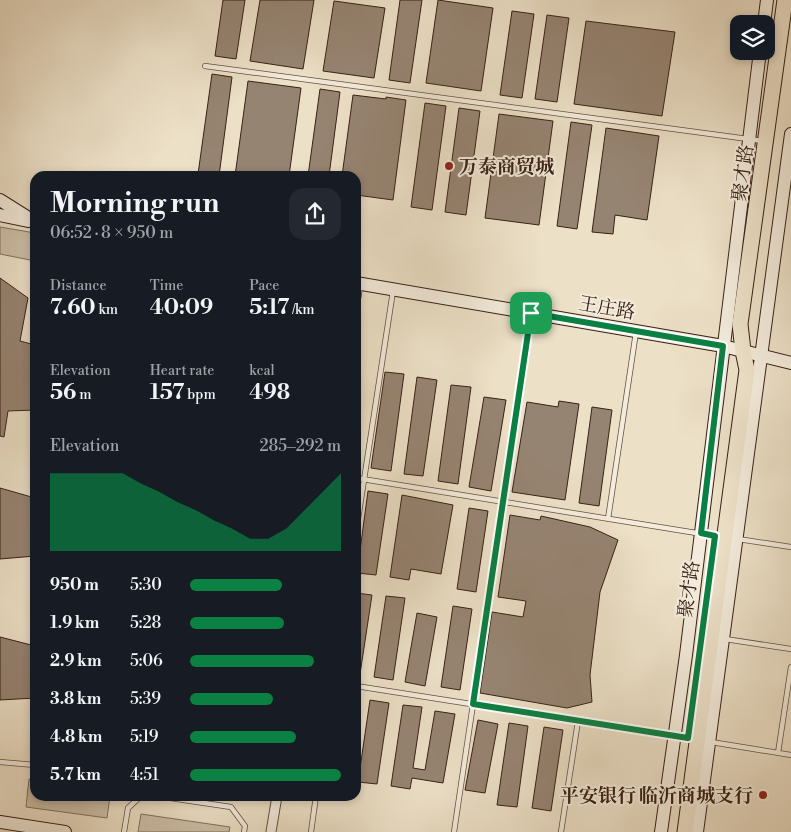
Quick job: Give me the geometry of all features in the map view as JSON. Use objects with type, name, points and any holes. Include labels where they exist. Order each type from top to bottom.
[{"type":"main road","name":"聚才路","points":[[675,832],[692,739],[719,536],[747,370],[740,324],[785,0]]},
{"type":"main road","name":"聚才路","points":[[743,351],[750,328],[791,27]]},
{"type":"main road","name":"聚才路","points":[[685,832],[692,739],[717,637],[719,536]]},
{"type":"street","points":[[765,15],[767,0]]},
{"type":"street","points":[[719,536],[723,346],[759,60]]},
{"type":"street","points":[[719,536],[762,355],[791,134]]},
{"type":"street","points":[[0,200],[30,219]]},
{"type":"street","points":[[0,215],[30,221]]},
{"type":"street","name":"王庄路","points":[[361,284],[723,346],[791,363]]},
{"type":"street","points":[[661,832],[692,739]]},
{"type":"street","points":[[692,739],[697,832]]},
{"type":"street","points":[[271,832],[276,801]]},
{"type":"street","points":[[0,822],[65,832]]},
{"type":"lane","points":[[205,66],[766,142]]},
{"type":"lane","points":[[361,499],[394,289]]},
{"type":"lane","points":[[454,832],[531,313]]},
{"type":"lane","points":[[608,518],[636,332]]},
{"type":"lane","points":[[361,479],[791,547]]},
{"type":"lane","points":[[717,637],[791,649]]},
{"type":"lane","points":[[778,753],[791,667]]},
{"type":"lane","points":[[361,687],[791,755]]},
{"type":"lane","points":[[561,832],[578,721]]},
{"type":"lane","points":[[0,762],[30,765]]},
{"type":"lane","points":[[124,832],[128,808],[136,801]]},
{"type":"lane","points":[[191,801],[231,807],[245,826],[244,832]]},
{"type":"lane","points":[[311,832],[315,801]]},
{"type":"shaded area","points":[[0,227],[30,232],[30,260],[0,254]]},
{"type":"shaded area","points":[[29,779],[30,801],[109,801],[107,818],[26,807]]},
{"type":"shaded area","points":[[141,814],[230,827],[229,832],[138,832]]},
{"type":"building","points":[[223,0],[245,0],[236,59],[215,56]]},
{"type":"building","points":[[260,0],[314,0],[303,69],[250,61]]},
{"type":"building","points":[[400,0],[422,0],[410,83],[389,80]]},
{"type":"building","points":[[438,0],[493,8],[481,91],[426,83]]},
{"type":"building","points":[[334,1],[385,8],[374,78],[323,71]]},
{"type":"building","points":[[512,11],[534,14],[522,98],[500,95]]},
{"type":"building","points":[[547,15],[569,18],[557,102],[535,99]]},
{"type":"building","points":[[586,21],[675,32],[662,116],[574,104]]},
{"type":"building","points":[[212,74],[232,77],[220,171],[198,171]]},
{"type":"building","points":[[248,81],[301,88],[290,171],[236,171]]},
{"type":"building","points":[[320,89],[340,92],[330,171],[309,171]]},
{"type":"building","points":[[353,95],[406,100],[393,200],[361,196],[361,171],[343,171]]},
{"type":"building","points":[[425,103],[446,106],[432,210],[411,207]]},
{"type":"building","points":[[459,108],[480,111],[466,215],[445,212]]},
{"type":"building","points":[[499,114],[553,121],[539,225],[485,218]]},
{"type":"building","points":[[571,122],[592,125],[577,229],[557,226]]},
{"type":"building","points":[[606,128],[659,136],[647,220],[615,215],[613,234],[592,232]]},
{"type":"building","points":[[0,278],[28,298],[20,341],[30,344],[30,410],[8,411],[4,437],[0,436]]},
{"type":"building","points":[[385,372],[404,374],[391,471],[371,468]]},
{"type":"building","points":[[417,377],[437,380],[423,476],[404,474]]},
{"type":"building","points":[[451,385],[471,387],[458,484],[438,481]]},
{"type":"building","points":[[484,397],[506,400],[491,491],[469,487]]},
{"type":"building","points":[[559,401],[579,404],[565,500],[512,492],[527,402],[558,407]]},
{"type":"building","points":[[592,407],[612,410],[599,506],[579,503]]},
{"type":"building","points":[[0,488],[30,497],[30,556],[0,559]]},
{"type":"building","points":[[368,491],[388,494],[376,575],[361,573],[361,543]]},
{"type":"building","points":[[402,495],[453,505],[441,574],[411,569],[409,580],[390,577]]},
{"type":"building","points":[[469,508],[488,511],[476,592],[457,589]]},
{"type":"building","points":[[510,515],[540,520],[541,516],[590,527],[618,540],[600,592],[590,675],[592,702],[567,708],[480,693],[492,612],[523,617],[526,601],[498,597]]},
{"type":"building","points":[[361,594],[372,595],[361,667]]},
{"type":"building","points":[[386,596],[405,598],[393,680],[374,677]]},
{"type":"building","points":[[453,606],[472,609],[460,690],[441,687]]},
{"type":"building","points":[[417,613],[437,617],[425,686],[405,682]]},
{"type":"building","points":[[0,637],[30,645],[30,698],[0,700]]},
{"type":"building","points":[[370,700],[389,703],[377,784],[361,782],[361,762]]},
{"type":"building","points":[[403,705],[422,707],[413,768],[425,770],[435,711],[455,714],[443,783],[412,778],[410,789],[391,786]]},
{"type":"building","points":[[478,720],[498,724],[485,793],[465,790]]},
{"type":"building","points":[[509,723],[528,726],[517,807],[497,805]]},
{"type":"building","points":[[544,727],[563,730],[551,811],[532,808]]},
{"type":"place","name":"万泰商贸城","points":[[449,166]]},
{"type":"place","name":"平安银行 临沂商城支行","points":[[763,795]]},
{"type":"route","points":[[531,313],[723,346],[701,533],[715,536],[688,738],[473,704],[531,313]]}]
